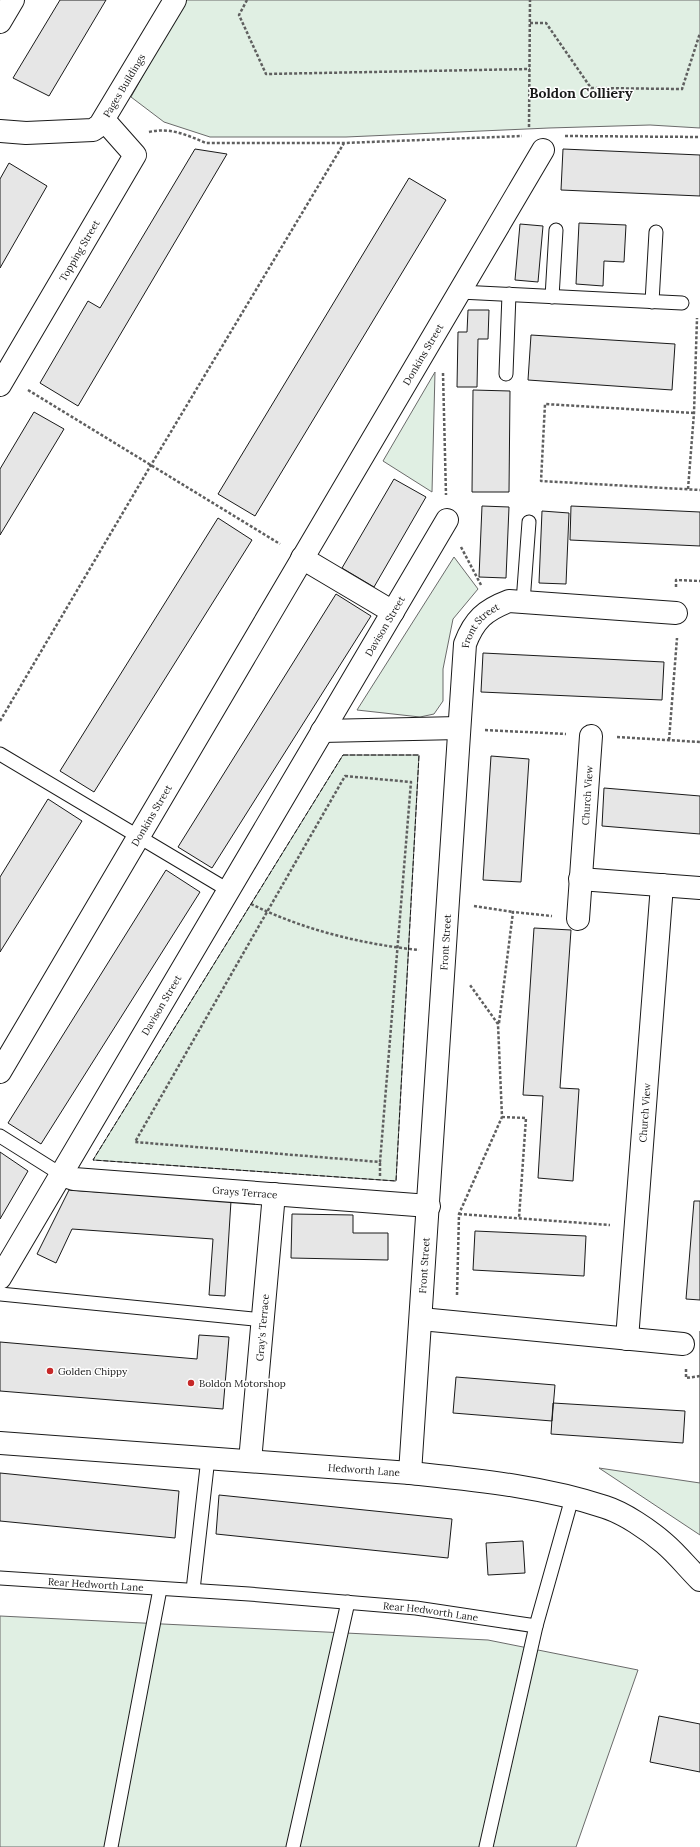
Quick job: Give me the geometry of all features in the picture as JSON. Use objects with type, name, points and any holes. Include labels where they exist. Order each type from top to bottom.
[{"type":"street","points":[[0,22],[13,0]]},
{"type":"street","name":"Pages Buildings","points":[[0,131],[26,133],[93,130],[104,120],[175,0]]},
{"type":"street","name":"Topping Street","points":[[3,381],[135,155],[104,120]]},
{"type":"street","name":"Donkins Street","points":[[0,1072],[460,292],[536,143]]},
{"type":"street","name":"Davison Street","points":[[0,1278],[447,520]]},
{"type":"street","points":[[302,558],[393,612]]},
{"type":"street","name":"Front Street","points":[[410,1473],[465,644],[470,630],[480,617],[492,607],[509,601],[676,613]]},
{"type":"street","points":[[322,731],[459,728]]},
{"type":"street","name":"Church View","points":[[578,919],[591,736]]},
{"type":"street","points":[[580,879],[700,888]]},
{"type":"street","name":"Church View","points":[[627,1339],[662,886]]},
{"type":"street","name":"Grays Terrace","points":[[62,1175],[74,1179],[428,1206]]},
{"type":"street","name":"Gray's Terrace","points":[[250,1461],[274,1194]]},
{"type":"street","points":[[421,1319],[684,1344]]},
{"type":"street","name":"Hedworth Lane","points":[[0,1443],[410,1473],[474,1480],[549,1492],[606,1507],[636,1523],[664,1543],[700,1580]]},
{"type":"lane","points":[[552,297],[556,230]]},
{"type":"lane","points":[[652,302],[656,232]]},
{"type":"lane","points":[[460,292],[682,304]]},
{"type":"lane","points":[[506,374],[509,294]]},
{"type":"lane","points":[[523,602],[529,522]]},
{"type":"lane","points":[[0,754],[228,890]]},
{"type":"lane","points":[[0,1136],[62,1175]]},
{"type":"lane","points":[[0,1294],[263,1320]]},
{"type":"lane","points":[[193,1590],[208,1458]]},
{"type":"lane","points":[[486,1847],[536,1626],[572,1498]]},
{"type":"lane","name":"Rear Hedworth Lane","points":[[0,1578],[193,1590],[416,1608],[536,1626]]},
{"type":"lane","points":[[111,1847],[160,1588]]},
{"type":"lane","points":[[293,1847],[348,1602]]},
{"type":"path","points":[[247,0],[239,15],[266,74],[530,69]]},
{"type":"path","points":[[529,128],[530,0]]},
{"type":"path","points":[[530,22],[546,23],[591,88],[682,89],[700,33]]},
{"type":"path","points":[[120,139],[162,129],[187,135],[206,143],[536,143]]},
{"type":"path","points":[[560,136],[700,136]]},
{"type":"path","points":[[0,721],[344,143]]},
{"type":"path","points":[[682,304],[698,305],[694,413],[688,490]]},
{"type":"path","points":[[443,370],[447,520],[492,607]]},
{"type":"path","points":[[3,381],[151,465],[302,558]]},
{"type":"path","points":[[694,413],[545,404],[541,481],[700,490]]},
{"type":"path","points":[[669,740],[677,637],[676,613]]},
{"type":"path","points":[[345,776],[411,782],[380,1162],[135,1142],[267,912],[345,776]]},
{"type":"path","points":[[228,890],[267,912],[333,935],[397,948],[445,953],[498,1024]]},
{"type":"path","points":[[448,903],[578,919]]},
{"type":"path","points":[[457,1322],[459,1214],[502,1117],[498,1024],[513,912]]},
{"type":"path","points":[[502,1117],[526,1118],[519,1218]]},
{"type":"path","points":[[459,1214],[636,1227]]},
{"type":"green space","points":[[185,0],[700,0],[700,128],[650,125],[346,137],[210,137],[164,122],[131,97]]},
{"type":"green space","points":[[435,372],[432,492],[383,461]]},
{"type":"green space","points":[[454,557],[478,589],[453,619],[443,669],[443,701],[434,714],[420,717],[357,710]]},
{"type":"green space","points":[[343,755],[419,755],[396,1181],[93,1160]]},
{"type":"green space","points":[[599,1468],[700,1483],[700,1535]]},
{"type":"green space","points":[[0,1616],[488,1640],[638,1670],[576,1847],[0,1847]]},
{"type":"building","points":[[60,0],[106,0],[49,96],[13,78]]},
{"type":"building","points":[[195,149],[227,154],[78,406],[40,383],[88,301],[100,308]]},
{"type":"building","points":[[563,149],[700,155],[700,196],[561,190]]},
{"type":"building","points":[[9,163],[47,186],[0,268],[0,179]]},
{"type":"building","points":[[409,178],[446,200],[255,516],[218,494]]},
{"type":"building","points":[[579,223],[626,225],[624,262],[604,261],[603,286],[576,284]]},
{"type":"building","points":[[520,224],[543,226],[538,282],[515,280]]},
{"type":"building","points":[[468,310],[489,310],[488,339],[478,339],[477,387],[457,387],[458,332],[467,332]]},
{"type":"building","points":[[531,335],[675,344],[672,390],[528,380]]},
{"type":"building","points":[[473,390],[510,391],[509,492],[472,492]]},
{"type":"building","points":[[34,412],[64,429],[0,535],[0,469]]},
{"type":"building","points":[[394,479],[426,497],[374,587],[342,568]]},
{"type":"building","points":[[482,506],[509,507],[506,578],[479,577]]},
{"type":"building","points":[[571,506],[700,512],[700,546],[570,540]]},
{"type":"building","points":[[542,511],[569,513],[566,584],[539,583]]},
{"type":"building","points":[[218,518],[252,540],[94,792],[60,771]]},
{"type":"building","points":[[336,594],[371,616],[212,868],[178,847]]},
{"type":"building","points":[[483,653],[664,662],[662,700],[481,692]]},
{"type":"building","points":[[491,756],[529,759],[521,882],[483,880]]},
{"type":"building","points":[[604,788],[700,796],[700,834],[602,826]]},
{"type":"building","points":[[48,799],[82,821],[0,952],[0,877]]},
{"type":"building","points":[[166,870],[200,892],[41,1144],[8,1123]]},
{"type":"building","points":[[534,928],[571,930],[560,1088],[579,1089],[573,1181],[538,1178],[543,1096],[523,1095]]},
{"type":"building","points":[[0,1152],[28,1171],[0,1219]]},
{"type":"building","points":[[69,1190],[231,1201],[225,1296],[209,1295],[213,1239],[72,1229],[56,1263],[37,1254]]},
{"type":"building","points":[[694,1201],[700,1201],[700,1300],[686,1299]]},
{"type":"building","points":[[292,1214],[353,1215],[353,1233],[388,1233],[388,1260],[291,1258]]},
{"type":"building","points":[[475,1231],[586,1236],[584,1276],[473,1270]]},
{"type":"building","points":[[199,1335],[229,1337],[223,1409],[0,1391],[0,1342],[197,1359]]},
{"type":"building","points":[[456,1377],[555,1385],[552,1421],[453,1413]]},
{"type":"building","points":[[553,1403],[685,1411],[683,1443],[551,1434]]},
{"type":"building","points":[[0,1473],[179,1491],[175,1538],[0,1521]]},
{"type":"building","points":[[219,1495],[452,1519],[448,1558],[216,1534]]},
{"type":"building","points":[[523,1541],[525,1573],[488,1575],[486,1543]]},
{"type":"building","points":[[659,1716],[700,1724],[700,1772],[650,1762]]},
{"type":"fence","points":[[343,755],[419,755],[396,1181],[93,1160],[343,755]]},
{"type":"place","name":"Golden Chippy","points":[[50,1371]]},
{"type":"place","name":"Boldon Motorshop","points":[[191,1383]]},
{"type":"district","name":"Boldon Colliery","points":[[581,93]]}]
